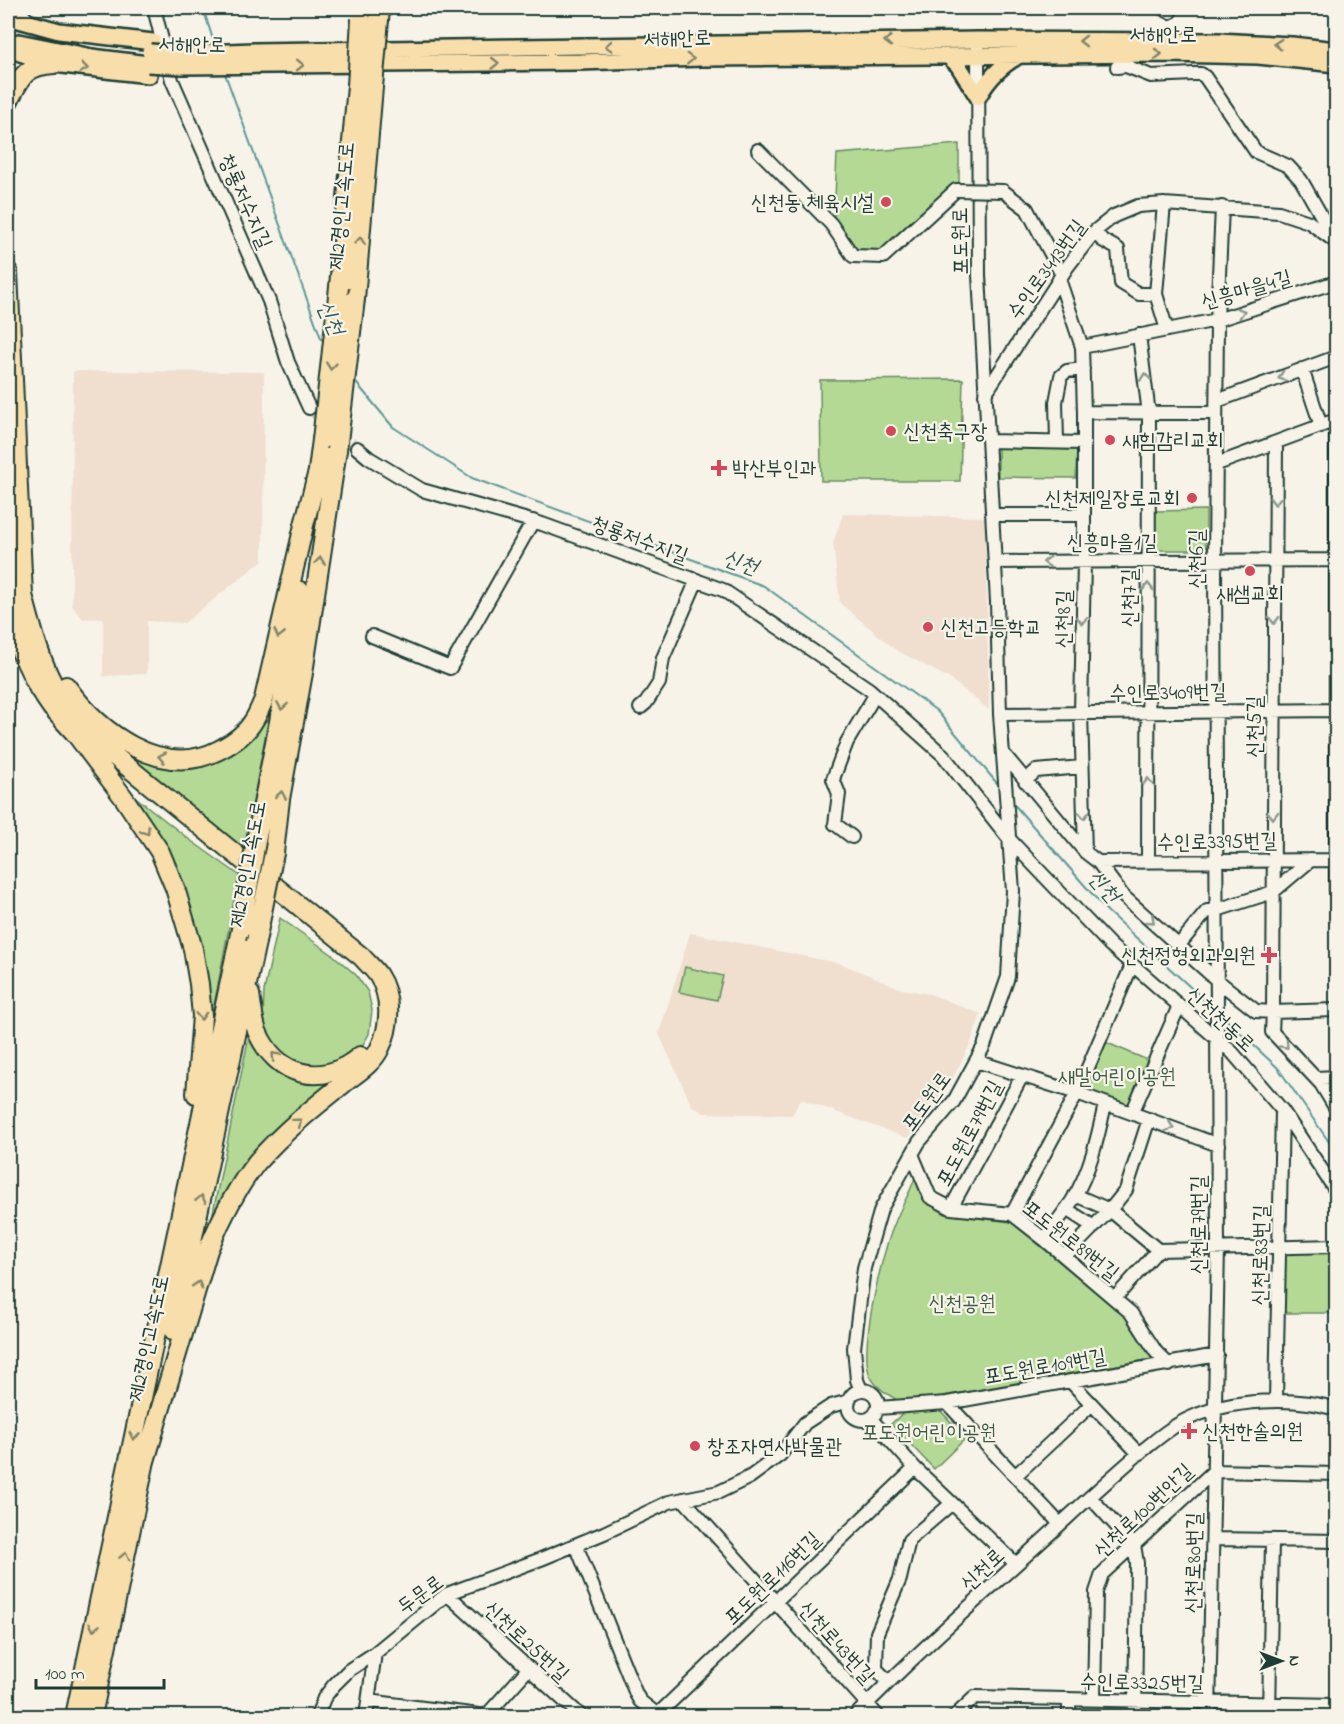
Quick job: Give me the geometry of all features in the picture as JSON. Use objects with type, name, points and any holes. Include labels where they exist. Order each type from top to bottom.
[{"type":"highway","name":"제2경인고속도로","points":[[75,1716],[240,929],[279,722],[317,476],[329,445],[355,299],[365,86],[371,13]]},
{"type":"highway","points":[[8,102],[21,76],[31,68],[54,64]]},
{"type":"highway","name":"제2경인고속도로","points":[[92,1716],[274,853],[280,799],[303,673],[329,445],[339,287],[365,86]]},
{"type":"highway","points":[[8,272],[23,596],[36,646],[48,676],[73,716],[102,746],[362,957],[378,975],[387,996],[387,1029],[379,1051],[359,1071],[289,1129],[257,1162],[234,1195],[221,1219],[208,1250],[144,1461]]},
{"type":"highway","points":[[36,646],[75,699],[106,729],[135,749],[155,756],[183,759],[211,754],[228,746],[243,735],[254,721],[264,699],[317,476]]},
{"type":"highway","points":[[8,597],[20,650],[28,667],[52,708],[75,733],[124,798],[160,852],[175,888],[193,949],[202,1016],[201,1051],[189,1174]]},
{"type":"highway","points":[[75,733],[355,965],[368,980],[375,995],[378,1011],[377,1025],[364,1052],[345,1068],[329,1074],[307,1075],[276,1060],[258,1032],[253,1014],[250,994],[251,966]]},
{"type":"main road","points":[[8,17],[20,36],[54,64],[236,56]]},
{"type":"main road","points":[[20,36],[59,31],[150,58]]},
{"type":"main road","name":"서해안로","points":[[20,36],[81,55],[150,58],[978,48],[1218,41],[1336,50]]},
{"type":"main road","name":"서해안로","points":[[236,56],[948,56],[978,48],[1018,56],[1166,54],[1258,56],[1336,64]]},
{"type":"main road","points":[[948,56],[958,65],[978,97],[988,80],[1006,63],[1018,56]]},
{"type":"street","points":[[17,8],[20,36]]},
{"type":"street","name":"청룡저수지길","points":[[154,8],[172,80],[269,301],[288,362],[309,408]]},
{"type":"street","points":[[1162,8],[1170,12],[1171,8]]},
{"type":"street","name":"포도원로","points":[[861,1390],[857,1380],[854,1348],[864,1268],[881,1209],[919,1142],[954,1101],[976,1061],[984,1046],[1008,977],[1013,891],[1000,714],[980,275],[978,48]]},
{"type":"street","points":[[1118,67],[1126,66],[1151,76],[1201,74],[1205,77],[1256,152],[1288,166],[1301,180],[1336,242]]},
{"type":"street","name":"신천8길","points":[[758,150],[831,224],[853,256],[883,257],[956,190],[1003,191],[1027,210],[1061,277],[1082,346],[1083,369],[1084,562],[1081,713],[1085,852]]},
{"type":"street","points":[[1164,204],[1156,294],[1167,330]]},
{"type":"street","name":"수인로3413번길","points":[[985,394],[1061,277],[1095,231],[1114,216],[1138,206],[1164,204],[1279,212],[1309,222],[1336,242]]},
{"type":"street","name":"신천6길","points":[[1218,987],[1215,562],[1217,320],[1222,207]]},
{"type":"street","points":[[1095,231],[1102,240],[1118,249],[1121,283],[1139,294],[1156,294]]},
{"type":"street","name":"신흥마을4길","points":[[1082,346],[1217,320],[1336,282]]},
{"type":"street","name":"신천7길","points":[[1139,335],[1149,414],[1148,861]]},
{"type":"street","points":[[1084,412],[1149,414],[1216,407],[1302,369],[1336,357]]},
{"type":"street","points":[[1058,441],[1056,402],[1061,376],[1067,372],[1083,369]]},
{"type":"street","points":[[1302,369],[1321,426]]},
{"type":"street","points":[[1217,464],[1336,420],[1336,891]]},
{"type":"street","points":[[988,441],[1084,442]]},
{"type":"street","name":"신천5길","points":[[1276,442],[1272,1032],[1316,1078],[1336,1109]]},
{"type":"street","name":"청룡저수지길","points":[[357,448],[369,458],[422,490],[533,521],[723,590],[875,695],[943,755],[1010,835]]},
{"type":"street","points":[[992,515],[1084,515]]},
{"type":"street","points":[[372,636],[450,668],[533,521]]},
{"type":"street","name":"신흥마을1길","points":[[994,562],[1336,560]]},
{"type":"street","points":[[640,708],[660,683],[663,658],[697,580]]},
{"type":"street","points":[[852,837],[835,825],[838,794],[833,779],[847,742],[875,695]]},
{"type":"street","name":"수인로3409번길","points":[[1000,714],[1336,710]]},
{"type":"street","points":[[1003,757],[1085,852],[1098,862],[1123,896],[1179,945],[1218,987],[1256,1011],[1336,1010]]},
{"type":"street","points":[[1025,781],[1036,771],[1082,767]]},
{"type":"street","name":"신천천동로","points":[[1010,835],[1110,945],[1179,1006],[1218,1034],[1282,1110],[1336,1191]]},
{"type":"street","points":[[1179,945],[1207,911],[1217,910],[1273,891],[1311,860]]},
{"type":"street","name":"수인로3395번길","points":[[1098,862],[1336,860]]},
{"type":"street","points":[[1012,1214],[1077,1093],[1132,965]]},
{"type":"street","name":"신천로79번길","points":[[1216,1410],[1218,987]]},
{"type":"street","points":[[1132,1113],[1179,1006]]},
{"type":"street","name":"포도원로79번길","points":[[976,1061],[1077,1093],[1218,1145]]},
{"type":"street","name":"포도원로79번길","points":[[951,1208],[1022,1076]]},
{"type":"street","points":[[1316,1078],[1336,1077]]},
{"type":"street","points":[[1044,1239],[1075,1195],[1096,1146],[1105,1104]]},
{"type":"street","name":"신천로83번길","points":[[1276,1400],[1282,1110]]},
{"type":"street","points":[[1065,1256],[1110,1210],[1126,1190],[1149,1119]]},
{"type":"street","points":[[912,1154],[930,1197],[951,1208]]},
{"type":"street","points":[[1075,1195],[1110,1210],[1158,1250],[1336,1246]]},
{"type":"street","name":"포도원로89번길","points":[[951,1208],[1012,1214],[1131,1313],[1156,1352],[1169,1365]]},
{"type":"street","points":[[1066,1209],[1094,1227]]},
{"type":"street","points":[[1115,1298],[1158,1250]]},
{"type":"street","name":"포도원로109번길","points":[[874,1413],[947,1403],[1217,1355]]},
{"type":"street","points":[[1071,1382],[1139,1454]]},
{"type":"street","points":[[861,1390],[873,1393],[878,1400],[874,1413],[862,1420],[854,1417],[849,1410],[849,1401],[853,1394],[861,1390]]},
{"type":"street","name":"신천로","points":[[855,1716],[1060,1524],[1139,1454],[1175,1426],[1191,1417],[1248,1402],[1276,1400],[1320,1404],[1336,1409]]},
{"type":"street","name":"두문로","points":[[317,1716],[324,1698],[349,1670],[375,1653],[447,1594],[576,1545],[669,1502],[719,1492],[750,1477],[780,1455],[805,1423],[831,1406],[849,1401]]},
{"type":"street","points":[[947,1403],[1060,1524]]},
{"type":"street","points":[[1015,1476],[1092,1404]]},
{"type":"street","name":"신천로80번길","points":[[1209,1716],[1216,1410]]},
{"type":"street","points":[[874,1413],[915,1468],[1016,1564]]},
{"type":"street","name":"포도원로116번길","points":[[657,1716],[915,1468]]},
{"type":"street","name":"신천로100번안길","points":[[1094,1700],[1096,1592],[1102,1574],[1214,1471],[1336,1474]]},
{"type":"street","points":[[1090,1497],[1134,1545],[1137,1563],[1135,1716]]},
{"type":"street","name":"신천로43번길","points":[[683,1499],[878,1716]]},
{"type":"street","points":[[889,1682],[876,1669],[877,1634],[900,1579],[909,1540],[951,1504]]},
{"type":"street","points":[[1213,1539],[1336,1541]]},
{"type":"street","points":[[1270,1710],[1272,1540]]},
{"type":"street","points":[[576,1545],[636,1694],[640,1701],[657,1716]]},
{"type":"street","name":"신천로25번길","points":[[447,1594],[581,1716]]},
{"type":"street","points":[[366,1716],[375,1653]]},
{"type":"street","points":[[369,1701],[424,1712],[486,1716],[529,1668]]},
{"type":"street","name":"수인로3325번길","points":[[955,1716],[975,1697],[1209,1703],[1270,1710],[1336,1705]]},
{"type":"street","points":[[1069,1716],[1070,1699]]},
{"type":"shaded area","points":[[73,371],[264,372],[263,560],[184,623],[147,621],[147,674],[103,676],[103,618],[83,619],[72,606]]},
{"type":"shaded area","name":"신천고등학교","points":[[843,514],[985,517],[989,710],[949,678],[896,650],[840,603],[833,543]]},
{"type":"shaded area","points":[[690,933],[842,964],[902,989],[930,994],[981,1014],[970,1045],[948,1087],[907,1138],[801,1099],[792,1115],[704,1113],[692,1106],[659,1034]]},
{"type":"green space","name":"신천동 체육시설","points":[[959,144],[959,185],[878,252],[852,250],[834,220],[837,154]]},
{"type":"green space","name":"신천축구장","points":[[963,379],[960,481],[821,481],[820,380]]},
{"type":"green space","points":[[998,445],[1077,446],[1076,478],[998,477]]},
{"type":"green space","points":[[1206,510],[1206,550],[1154,550],[1155,511]]},
{"type":"green space","points":[[278,666],[244,852],[104,742],[138,756],[232,749]]},
{"type":"green space","points":[[119,784],[239,875],[209,1031],[195,930]]},
{"type":"green space","points":[[280,918],[333,955],[356,975],[368,992],[372,1010],[369,1034],[361,1048],[345,1062],[304,1067],[289,1061],[267,1037],[263,1019],[264,991]]},
{"type":"green space","points":[[685,967],[723,976],[717,1000],[679,992]]},
{"type":"green space","points":[[251,1026],[271,1063],[336,1077],[216,1217],[212,1217]]},
{"type":"green space","name":"새말어린이공원","points":[[1105,1042],[1152,1062],[1132,1108],[1087,1091],[1085,1087]]},
{"type":"green space","name":"신천공원","points":[[915,1178],[922,1198],[945,1214],[1011,1222],[1124,1315],[1152,1359],[903,1403],[883,1391],[869,1373],[867,1359],[870,1319],[879,1273],[891,1234]]},
{"type":"green space","points":[[1330,1251],[1332,1254],[1334,1313],[1286,1313],[1283,1310],[1282,1253]]},
{"type":"green space","name":"포도원어린이공원","points":[[937,1407],[966,1438],[934,1469],[891,1424],[903,1413]]},
{"type":"green space","points":[[1082,1708],[1126,1708],[1129,1716],[1079,1716]]},
{"type":"waterway","name":"신천","points":[[203,8],[215,46]]},
{"type":"waterway","name":"신천","points":[[224,71],[325,344]]},
{"type":"waterway","name":"신천","points":[[353,379],[393,427],[472,478],[764,586],[937,711],[1000,787]]},
{"type":"waterway","name":"신천","points":[[1011,801],[1107,911],[1212,1007]]},
{"type":"waterway","name":"신천","points":[[1221,1015],[1278,1068],[1336,1152]]},
{"type":"tunnel","points":[[8,27],[22,31]]},
{"type":"tunnel","points":[[309,408],[357,448]]},
{"type":"place","name":"신천동 체육시설","points":[[886,202]]},
{"type":"place","name":"신천축구장","points":[[891,431]]},
{"type":"place","name":"새힘감리교회","points":[[1110,440]]},
{"type":"place","name":"박산부인과","points":[[719,468]]},
{"type":"place","name":"신천제일장로교회","points":[[1192,498]]},
{"type":"place","name":"새샘교회","points":[[1250,571]]},
{"type":"place","name":"신천고등학교","points":[[928,627]]},
{"type":"place","name":"신천정형외과의원","points":[[1269,955]]},
{"type":"place","name":"신천한솔의원","points":[[1189,1431]]},
{"type":"place","name":"창조자연사박물관","points":[[695,1446]]}]
